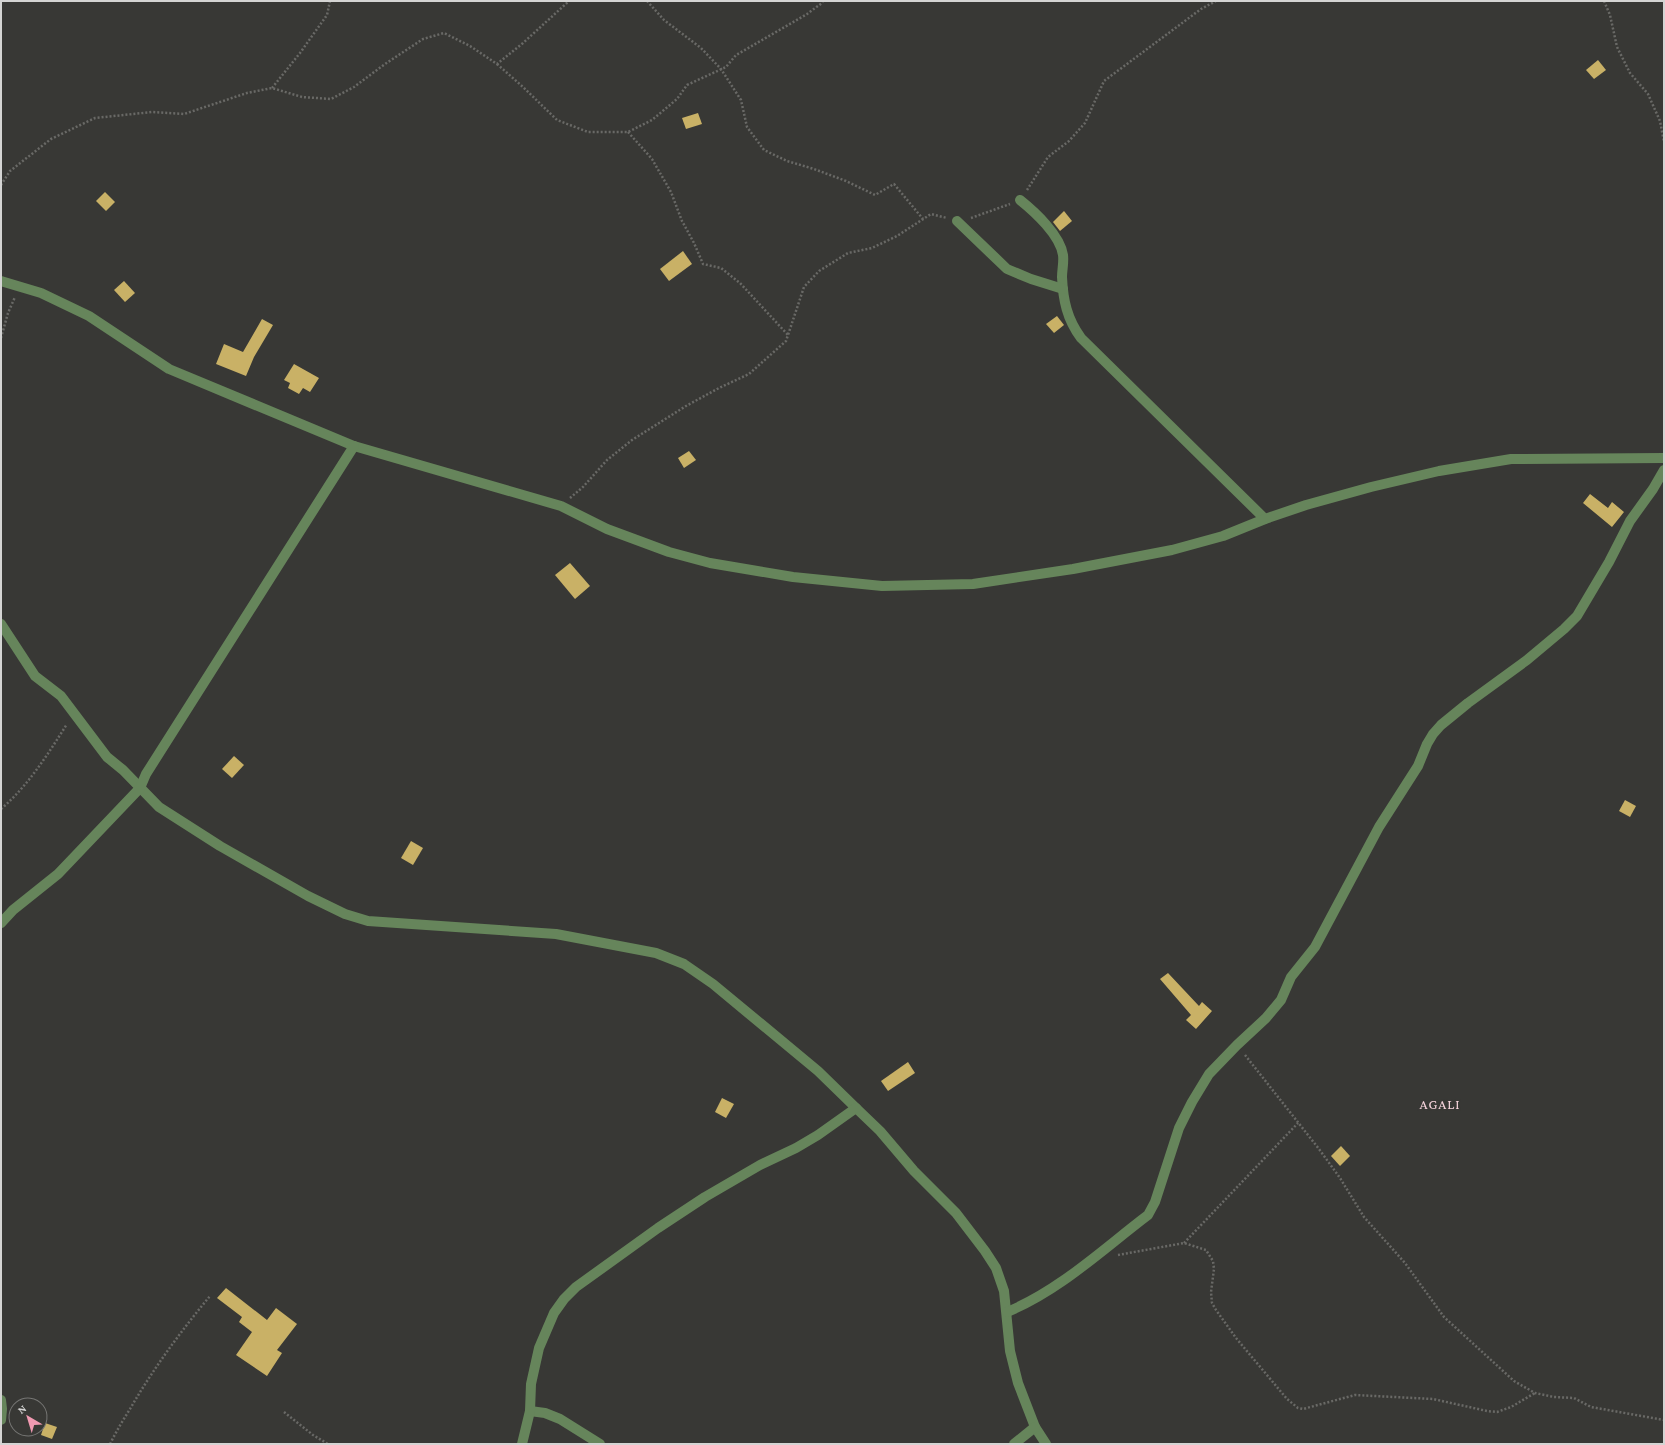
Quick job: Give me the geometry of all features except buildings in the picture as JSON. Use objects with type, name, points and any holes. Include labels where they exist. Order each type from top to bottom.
[{"type":"street","points":[[1020,200],[1040,216],[1055,237],[1063,255],[1064,305],[1074,328],[1081,338],[1265,519]]},
{"type":"street","points":[[957,221],[1007,269],[1031,279],[1063,289]]},
{"type":"street","points":[[1,281],[41,293],[89,316],[170,369],[354,446],[561,506],[607,529],[669,552],[710,564],[793,577],[882,586],[973,584],[1073,569],[1172,550],[1223,536],[1265,519],[1306,505],[1371,487],[1438,471],[1504,460],[1664,458]]},
{"type":"street","points":[[1,923],[13,910],[58,874],[140,788],[146,774],[354,446]]},
{"type":"street","points":[[1007,1312],[1027,1304],[1064,1279],[1148,1215],[1155,1202],[1179,1128],[1192,1102],[1209,1074],[1266,1018],[1281,1000],[1291,977],[1315,947],[1379,827],[1418,766],[1433,734],[1441,725],[1468,703],[1527,660],[1577,616],[1609,562],[1630,522],[1664,470]]},
{"type":"street","points":[[1,624],[35,676],[61,696],[107,758],[123,770],[159,807],[220,846],[308,896],[345,914],[368,921],[556,934],[656,953],[684,964],[713,984],[818,1071],[880,1131],[914,1171],[956,1213],[985,1251],[996,1268],[1004,1291],[1010,1352],[1018,1383],[1035,1427],[1046,1444]]},
{"type":"street","points":[[522,1444],[530,1411],[531,1384],[539,1348],[551,1318],[564,1299],[576,1287],[658,1228],[705,1197],[760,1165],[796,1148],[818,1135],[856,1108]]},
{"type":"street","points":[[1,1400],[1,1420]]},
{"type":"street","points":[[530,1411],[545,1413],[560,1419],[600,1444]]},
{"type":"street","points":[[1014,1444],[1035,1427]]},
{"type":"path","points":[[272,88],[300,54],[327,15],[331,1]]},
{"type":"path","points":[[497,64],[523,43],[569,1]]},
{"type":"path","points":[[647,1],[664,20],[701,48],[721,69],[741,100],[747,127],[764,150],[787,161],[814,168],[875,195],[894,184],[923,219]]},
{"type":"path","points":[[1,185],[10,171],[51,139],[96,118],[152,112],[184,114],[247,93],[272,88],[302,97],[331,99],[354,87],[423,39],[444,32],[470,46],[497,64],[557,120],[588,132],[628,132],[652,120],[677,99],[687,85],[726,67],[736,55],[807,14],[823,1]]},
{"type":"path","points":[[561,506],[583,487],[607,460],[632,440],[686,406],[749,374],[786,341],[804,287],[819,271],[848,253],[872,248],[897,236],[931,214],[957,221],[1004,207],[1020,200],[1048,157],[1069,141],[1085,123],[1104,81],[1201,9],[1216,1]]},
{"type":"path","points":[[1604,1],[1610,15],[1617,47],[1630,73],[1648,94],[1660,121],[1664,142]]},
{"type":"path","points":[[628,132],[652,159],[671,192],[682,221],[703,264],[721,268],[736,279],[788,335]]},
{"type":"path","points":[[1,338],[8,313],[20,286]]},
{"type":"path","points":[[1,809],[26,783],[54,745],[74,713]]},
{"type":"path","points":[[1237,1045],[1340,1178],[1364,1217],[1405,1263],[1444,1317],[1514,1381],[1535,1392],[1554,1397],[1574,1398],[1592,1407],[1664,1420]]},
{"type":"path","points":[[1184,1243],[1298,1123]]},
{"type":"path","points":[[1113,1256],[1184,1243],[1206,1250],[1213,1261],[1214,1269],[1211,1292],[1212,1303],[1216,1310],[1264,1372],[1298,1408],[1302,1409],[1355,1395],[1433,1398],[1497,1412],[1511,1408],[1535,1392]]},
{"type":"path","points":[[110,1444],[136,1398],[158,1365],[210,1296]]},
{"type":"path","points":[[284,1412],[328,1444]]},
{"type":"district","name":"AGALI","points":[[1440,1104]]}]
